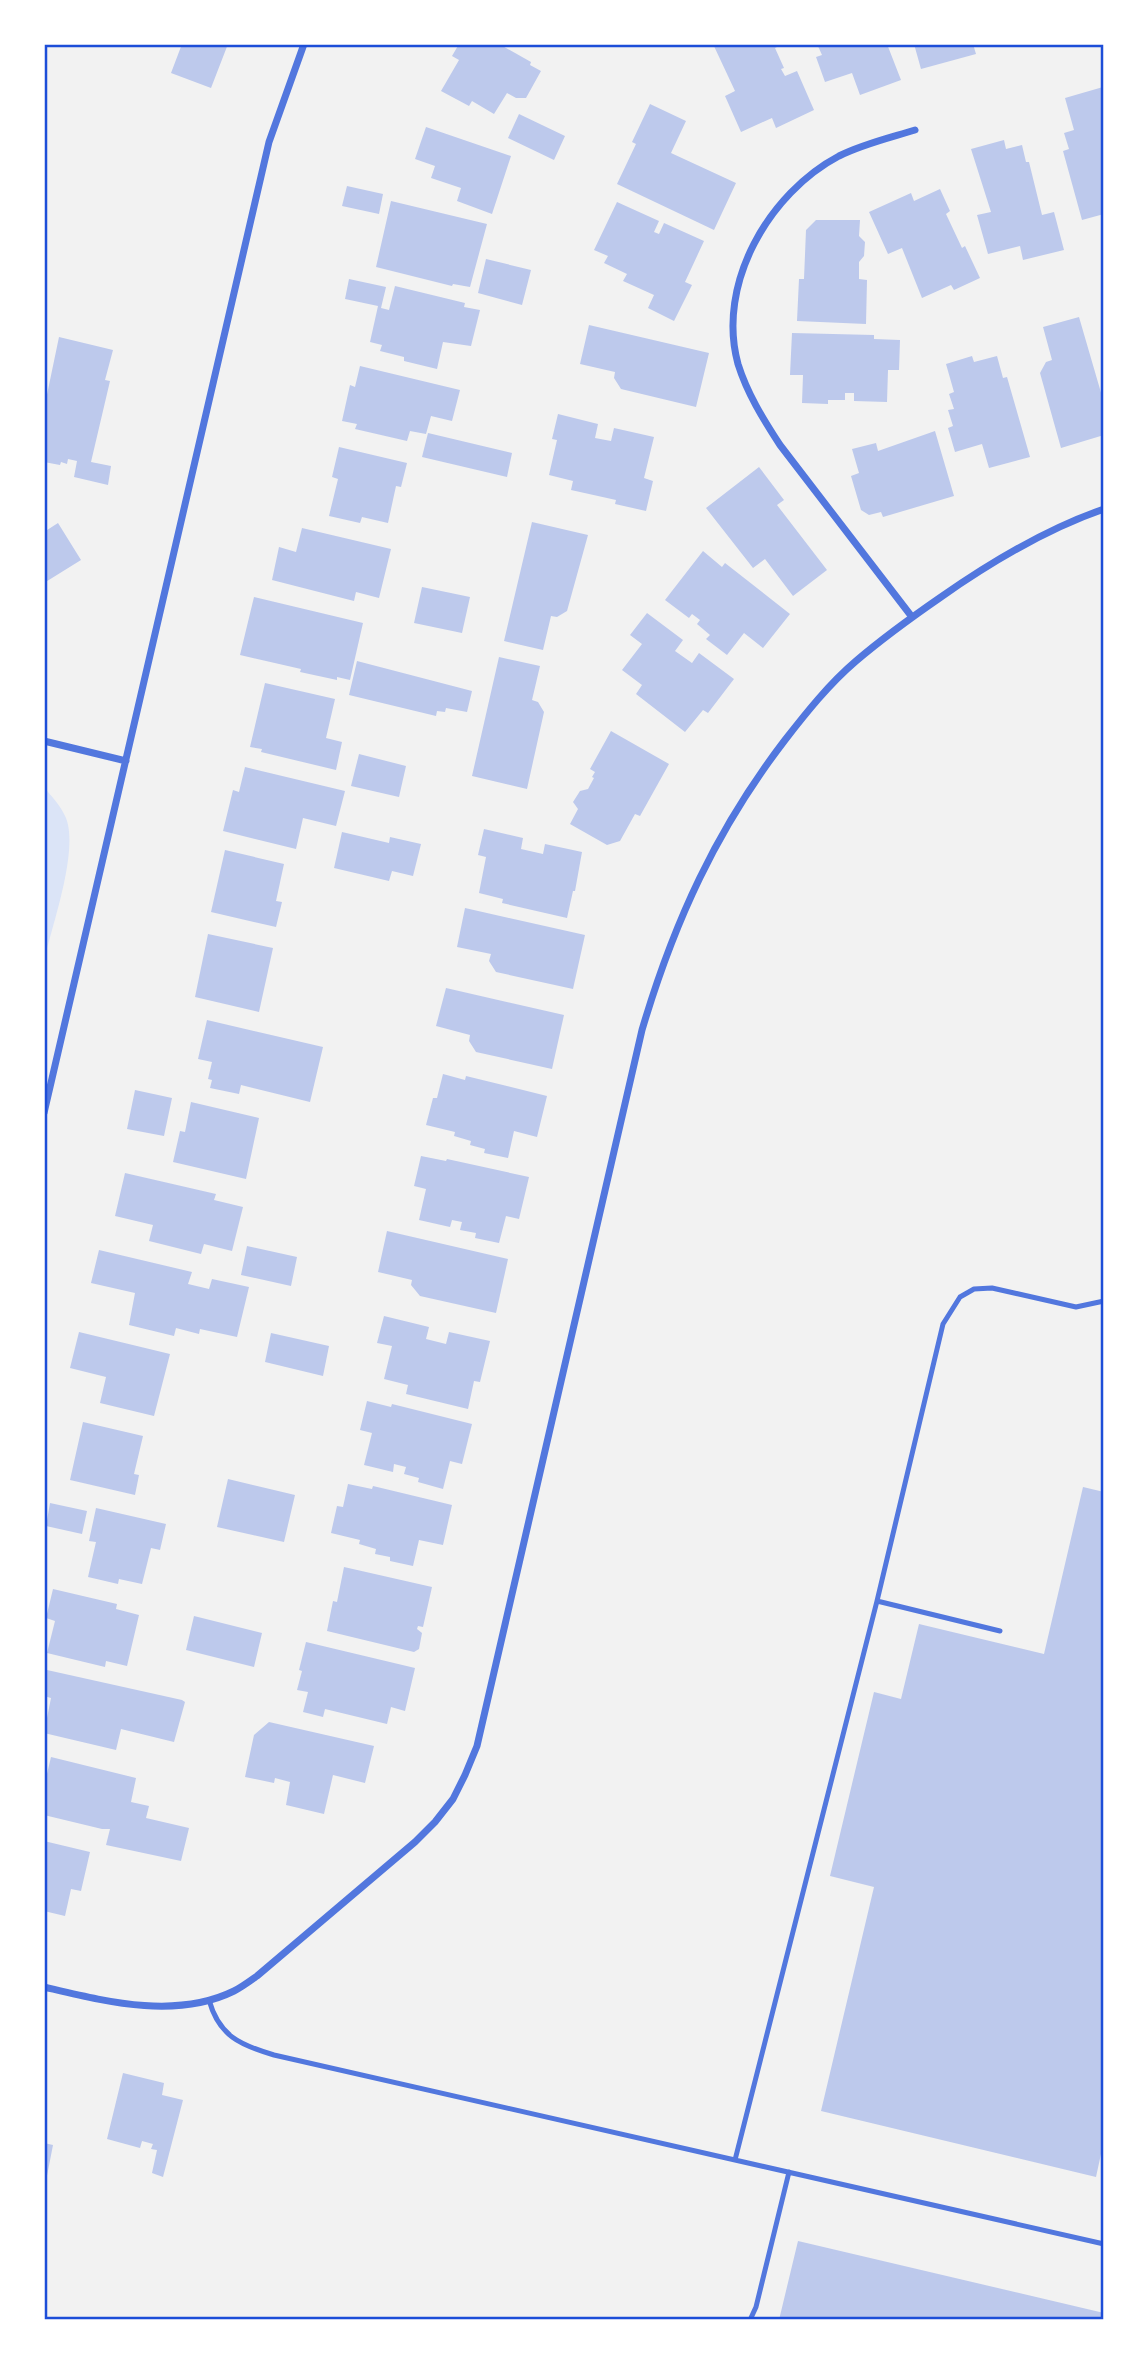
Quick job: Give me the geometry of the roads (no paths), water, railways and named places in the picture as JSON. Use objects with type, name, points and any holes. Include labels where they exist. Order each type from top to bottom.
[{"type":"street","points":[[44,1113],[269,142],[304,44]]},
{"type":"street","points":[[912,617],[780,444],[761,415],[738,362],[734,333],[741,277],[762,228],[780,203],[818,169],[839,156],[866,144],[915,130]]},
{"type":"street","points":[[44,1987],[135,2005],[177,2006],[209,2000],[234,1991],[257,1976],[415,1842],[453,1799],[477,1746],[642,1030],[660,969],[678,923],[716,842],[755,778],[805,713],[854,663],[912,617],[1005,555],[1104,509]]},
{"type":"street","points":[[44,741],[126,761]]},
{"type":"lane","points":[[735,2160],[877,1601],[943,1325],[960,1297],[974,1289],[992,1288],[1076,1307],[1104,1301]]},
{"type":"lane","points":[[877,1601],[1000,1631]]},
{"type":"lane","points":[[209,2000],[219,2025],[230,2036],[255,2050],[1104,2244]]},
{"type":"lane","points":[[750,2320],[756,2307],[789,2172]]}]
